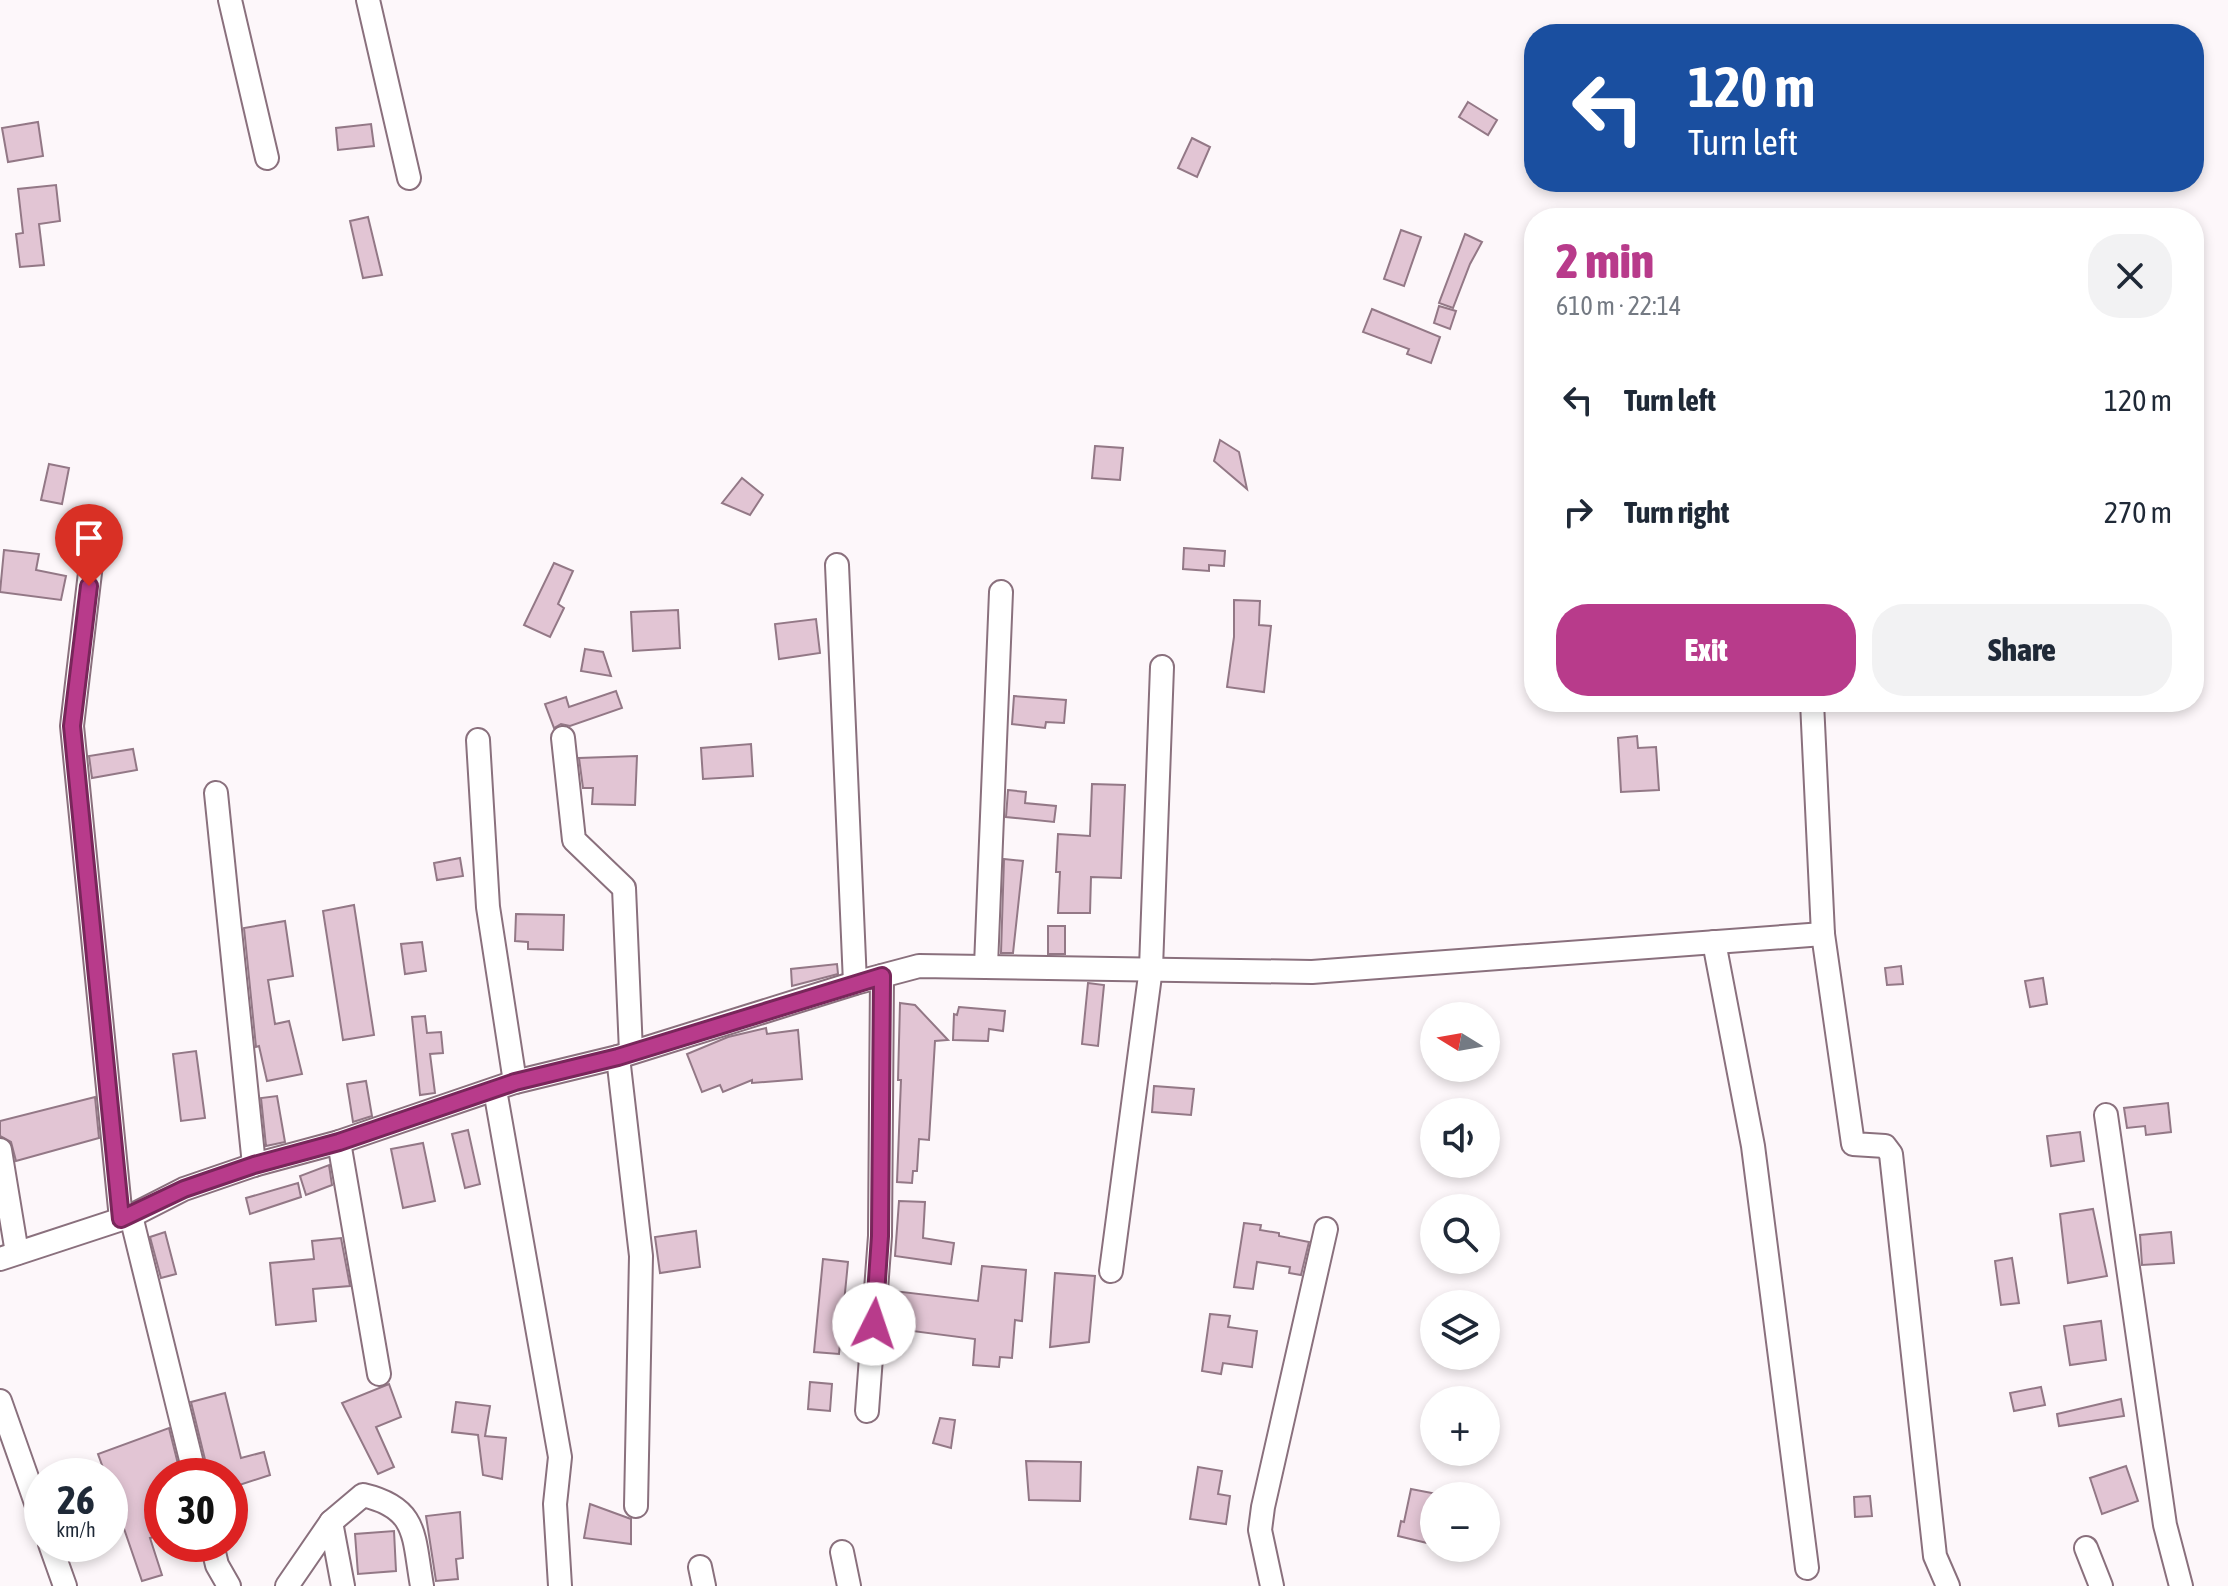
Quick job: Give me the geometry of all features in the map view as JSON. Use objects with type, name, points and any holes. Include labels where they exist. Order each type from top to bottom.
[{"type":"street","points":[[230,0],[267,158]]},
{"type":"street","points":[[368,0],[409,178]]},
{"type":"street","points":[[95,530],[72,726],[126,1217],[190,1458]]},
{"type":"street","points":[[837,565],[855,983]]},
{"type":"street","points":[[986,966],[1001,592]]},
{"type":"street","points":[[1111,1271],[1151,968],[1162,667]]},
{"type":"street","points":[[1812,712],[1823,934],[1853,1144],[1885,1146],[1891,1154],[1935,1556],[1948,1586]]},
{"type":"street","points":[[563,738],[574,840],[624,888],[624,1055],[641,1256],[636,1506]]},
{"type":"street","points":[[478,740],[488,907],[505,1086],[560,1457],[555,1504],[560,1586]]},
{"type":"street","points":[[216,793],[254,1165]]},
{"type":"street","points":[[0,1150],[8,1256],[126,1217],[184,1189],[254,1165],[339,1142],[505,1086],[624,1055],[919,966],[1312,972],[1823,934]]},
{"type":"street","points":[[1714,942],[1753,1146],[1807,1568]]},
{"type":"street","points":[[867,1411],[880,1236],[882,976]]},
{"type":"street","points":[[2106,1115],[2165,1525],[2181,1586]]},
{"type":"street","points":[[339,1142],[379,1374]]},
{"type":"street","points":[[1272,1586],[1260,1530],[1263,1507],[1326,1229]]},
{"type":"street","points":[[0,1401],[24,1469]]},
{"type":"street","points":[[287,1586],[331,1522],[363,1495],[394,1504],[412,1528],[422,1586]]},
{"type":"street","points":[[331,1522],[343,1586]]},
{"type":"street","points":[[2086,1548],[2101,1586]]},
{"type":"street","points":[[842,1552],[849,1586]]},
{"type":"street","points":[[56,1562],[65,1586]]},
{"type":"street","points":[[216,1562],[229,1586]]},
{"type":"building","points":[[1468,102],[1497,120],[1488,135],[1459,117]]},
{"type":"building","points":[[38,122],[43,156],[8,162],[2,128]]},
{"type":"building","points":[[371,124],[374,146],[338,150],[336,128]]},
{"type":"building","points":[[1192,138],[1210,147],[1197,177],[1178,168]]},
{"type":"building","points":[[56,185],[60,221],[39,224],[44,265],[20,267],[16,234],[23,233],[18,189]]},
{"type":"building","points":[[368,217],[382,275],[363,278],[350,221]]},
{"type":"building","points":[[1401,230],[1421,237],[1404,286],[1384,279]]},
{"type":"building","points":[[1465,234],[1482,242],[1453,308],[1439,303]]},
{"type":"building","points":[[1439,306],[1456,311],[1450,329],[1434,323]]},
{"type":"building","points":[[1372,309],[1440,337],[1431,363],[1407,354],[1409,349],[1363,332]]},
{"type":"building","points":[[1220,440],[1239,452],[1247,489],[1214,461]]},
{"type":"building","points":[[1095,446],[1123,448],[1120,480],[1092,478]]},
{"type":"building","points":[[49,464],[69,468],[62,504],[41,500]]},
{"type":"building","points":[[742,478],[763,495],[750,515],[722,503]]},
{"type":"building","points":[[1184,548],[1225,551],[1224,566],[1209,565],[1209,571],[1183,569]]},
{"type":"building","points":[[4,550],[39,554],[36,570],[66,576],[61,600],[0,592]]},
{"type":"building","points":[[554,563],[573,571],[558,604],[564,608],[550,637],[524,625]]},
{"type":"building","points":[[1234,600],[1260,601],[1259,625],[1271,626],[1264,692],[1227,687],[1234,637]]},
{"type":"building","points":[[678,610],[680,648],[633,651],[631,612]]},
{"type":"building","points":[[816,619],[820,653],[779,659],[775,624]]},
{"type":"building","points":[[585,649],[603,652],[611,676],[581,671]]},
{"type":"building","points":[[616,691],[622,708],[570,726],[561,724],[554,728],[545,704],[566,697],[569,707]]},
{"type":"building","points":[[1014,696],[1066,700],[1064,723],[1046,722],[1045,728],[1012,724]]},
{"type":"building","points":[[1637,736],[1638,748],[1656,747],[1659,790],[1621,792],[1618,738]]},
{"type":"building","points":[[751,744],[753,776],[703,779],[701,748]]},
{"type":"building","points":[[133,749],[137,770],[92,778],[89,756]]},
{"type":"building","points":[[637,756],[635,805],[592,804],[593,788],[583,788],[579,758]]},
{"type":"building","points":[[1092,784],[1125,785],[1121,878],[1091,877],[1090,913],[1058,913],[1058,834],[1090,836]]},
{"type":"building","points":[[1008,790],[1026,792],[1025,803],[1056,806],[1054,822],[1006,817]]},
{"type":"building","points":[[460,858],[463,876],[437,880],[434,863]]},
{"type":"building","points":[[1004,859],[1023,861],[1013,953],[1001,953]]},
{"type":"building","points":[[354,905],[374,1035],[343,1040],[323,911]]},
{"type":"building","points":[[516,914],[564,915],[563,950],[528,949],[528,942],[515,941]]},
{"type":"building","points":[[285,921],[293,976],[268,980],[275,1024],[289,1021],[302,1074],[267,1081],[259,1046],[256,1047],[244,928]]},
{"type":"building","points":[[1048,926],[1065,926],[1065,954],[1048,954]]},
{"type":"building","points":[[422,942],[426,971],[405,974],[401,944]]},
{"type":"building","points":[[837,964],[838,974],[792,986],[791,969]]},
{"type":"building","points":[[1901,966],[1903,984],[1887,985],[1885,968]]},
{"type":"building","points":[[2043,978],[2047,1004],[2030,1007],[2025,981]]},
{"type":"building","points":[[1088,983],[1104,985],[1098,1046],[1082,1044]]},
{"type":"building","points":[[900,1003],[915,1005],[948,1040],[935,1041],[929,1140],[919,1139],[917,1171],[913,1171],[912,1183],[897,1182]]},
{"type":"building","points":[[959,1007],[1005,1011],[1003,1031],[989,1029],[988,1041],[953,1040],[954,1014],[957,1015]]},
{"type":"building","points":[[425,1016],[427,1033],[441,1032],[443,1053],[430,1054],[435,1093],[420,1095],[412,1017]]},
{"type":"building","points":[[766,1028],[767,1034],[798,1030],[802,1079],[752,1083],[752,1080],[723,1092],[720,1085],[702,1092],[687,1054],[728,1037]]},
{"type":"building","points":[[196,1051],[205,1118],[181,1121],[173,1054]]},
{"type":"building","points":[[366,1081],[372,1116],[353,1122],[347,1084]]},
{"type":"building","points":[[1154,1086],[1194,1089],[1191,1115],[1152,1112]]},
{"type":"building","points":[[277,1096],[285,1142],[266,1146],[261,1098]]},
{"type":"building","points":[[95,1097],[99,1138],[16,1161],[11,1142],[0,1136],[0,1121]]},
{"type":"building","points":[[2168,1103],[2171,1132],[2146,1135],[2145,1126],[2127,1128],[2124,1108]]},
{"type":"building","points":[[468,1130],[480,1184],[465,1188],[452,1134]]},
{"type":"building","points":[[2080,1132],[2084,1161],[2051,1166],[2047,1136]]},
{"type":"building","points":[[423,1143],[435,1201],[403,1208],[391,1149]]},
{"type":"building","points":[[329,1165],[332,1185],[306,1195],[300,1176]]},
{"type":"building","points":[[298,1183],[301,1197],[250,1214],[246,1198]]},
{"type":"building","points":[[899,1201],[925,1202],[923,1238],[954,1243],[951,1264],[895,1256]]},
{"type":"building","points":[[2093,1209],[2107,1276],[2068,1283],[2060,1214]]},
{"type":"building","points":[[1244,1223],[1261,1225],[1260,1230],[1309,1242],[1301,1275],[1289,1273],[1290,1267],[1257,1262],[1253,1289],[1234,1287]]},
{"type":"building","points":[[696,1231],[700,1267],[660,1273],[655,1237]]},
{"type":"building","points":[[165,1232],[176,1274],[161,1278],[150,1237]]},
{"type":"building","points":[[2171,1232],[2174,1263],[2142,1265],[2140,1235]]},
{"type":"building","points":[[341,1238],[350,1286],[313,1289],[316,1321],[276,1325],[270,1263],[314,1259],[312,1241]]},
{"type":"building","points":[[2012,1258],[2019,1303],[2001,1305],[1995,1261]]},
{"type":"building","points":[[823,1259],[848,1262],[839,1354],[814,1352]]},
{"type":"building","points":[[982,1266],[1026,1270],[1022,1321],[1015,1320],[1012,1358],[1000,1357],[999,1367],[973,1365],[975,1339],[889,1328],[894,1291],[978,1301]]},
{"type":"building","points":[[1055,1273],[1095,1276],[1089,1342],[1050,1347]]},
{"type":"building","points":[[1210,1314],[1230,1316],[1228,1327],[1257,1331],[1252,1367],[1223,1363],[1221,1374],[1202,1371]]},
{"type":"building","points":[[2101,1321],[2106,1360],[2070,1365],[2064,1326]]},
{"type":"building","points":[[810,1382],[832,1384],[830,1411],[808,1409]]},
{"type":"building","points":[[389,1384],[401,1417],[376,1427],[394,1467],[378,1474],[342,1403]]},
{"type":"building","points":[[2041,1387],[2045,1405],[2014,1411],[2010,1393]]},
{"type":"building","points":[[225,1393],[241,1458],[205,1458],[191,1402]]},
{"type":"building","points":[[2121,1399],[2124,1416],[2059,1426],[2057,1414]]},
{"type":"building","points":[[456,1402],[490,1406],[485,1436],[506,1438],[502,1479],[483,1475],[478,1435],[452,1432]]},
{"type":"building","points":[[940,1418],[955,1420],[951,1448],[933,1443]]},
{"type":"building","points":[[169,1428],[176,1458],[144,1458],[144,1562],[158,1562],[162,1575],[142,1581],[128,1540],[128,1458],[99,1458],[98,1454]]},
{"type":"building","points":[[264,1452],[270,1475],[248,1482],[248,1458],[241,1458]]},
{"type":"building","points":[[1026,1461],[1081,1462],[1080,1501],[1029,1500]]},
{"type":"building","points":[[2126,1466],[2138,1501],[2102,1514],[2090,1478]]},
{"type":"building","points":[[1198,1467],[1222,1471],[1218,1494],[1230,1496],[1226,1524],[1190,1519]]},
{"type":"building","points":[[1411,1489],[1420,1491],[1420,1541],[1398,1536],[1401,1521],[1404,1522]]},
{"type":"building","points":[[1870,1496],[1872,1516],[1855,1517],[1854,1497]]},
{"type":"building","points":[[590,1504],[631,1519],[631,1544],[584,1538]]},
{"type":"building","points":[[460,1512],[463,1558],[456,1559],[458,1579],[436,1581],[426,1516]]},
{"type":"building","points":[[394,1531],[396,1571],[358,1574],[355,1534]]},
{"type":"route","points":[[89,586],[72,726],[121,1219],[184,1189],[254,1165],[339,1142],[515,1082],[618,1057],[882,976],[880,1236],[874,1324]]}]
